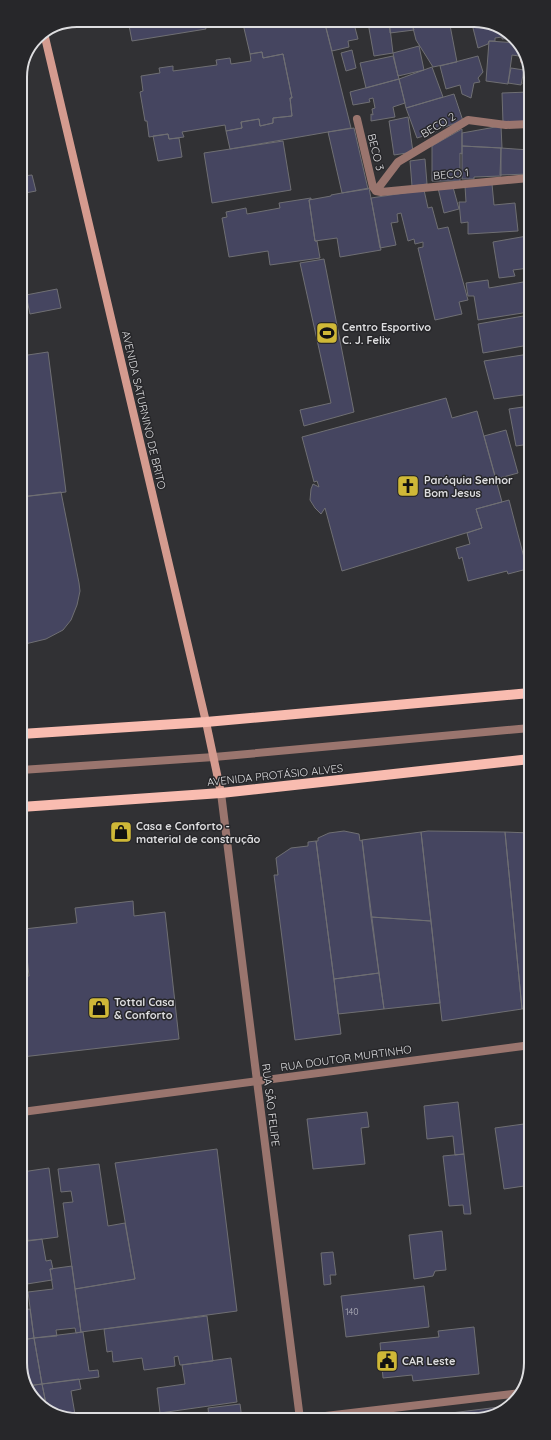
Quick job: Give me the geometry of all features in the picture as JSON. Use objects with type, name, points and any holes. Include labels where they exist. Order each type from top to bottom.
[{"type":"main road","name":"AVENIDA SATURNINO DE BRITO","points":[[45,39],[206,722],[221,793]]},
{"type":"main road","points":[[27,734],[206,722],[524,694]]},
{"type":"main road","name":"AVENIDA PROTÁSIO ALVES","points":[[27,807],[221,793],[524,760]]},
{"type":"street","name":"BECO 3","points":[[357,119],[373,186],[376,191]]},
{"type":"street","name":"BECO 2","points":[[376,191],[398,162],[468,120],[506,124],[524,124]]},
{"type":"street","name":"BECO 1","points":[[376,191],[381,192],[524,178]]},
{"type":"street","points":[[27,770],[214,758],[524,729]]},
{"type":"street","name":"RUA SÃO FELIPE","points":[[221,793],[299,1413]]},
{"type":"street","name":"RUA DOUTOR MURTINHO","points":[[27,1111],[524,1046]]},
{"type":"street","points":[[351,1413],[514,1394]]},
{"type":"building","points":[[129,27],[206,27],[206,29],[132,41]]},
{"type":"building","points":[[244,27],[326,27],[351,128],[230,149],[226,131],[242,128],[241,122],[259,119],[260,126],[273,123],[273,118],[292,116],[290,98],[292,98],[283,54],[263,58],[262,52],[250,54]]},
{"type":"building","points":[[326,27],[355,27],[358,39],[348,41],[349,47],[332,51]]},
{"type":"building","points":[[369,27],[390,27],[393,53],[374,56]]},
{"type":"building","points":[[390,27],[413,27],[414,30],[390,33]]},
{"type":"building","points":[[413,27],[450,27],[457,62],[433,67],[416,40]]},
{"type":"building","points":[[473,27],[493,31],[506,39],[502,39],[502,37],[495,38],[495,41],[489,41],[488,44],[478,48]]},
{"type":"building","points":[[489,41],[509,42],[516,49],[519,55],[512,55],[508,84],[486,81]]},
{"type":"building","points":[[419,46],[424,70],[398,76],[393,53]]},
{"type":"building","points":[[352,50],[356,68],[346,71],[341,53]]},
{"type":"building","points":[[262,52],[263,58],[283,54],[292,98],[290,98],[292,116],[273,118],[273,123],[260,126],[259,119],[241,122],[242,128],[226,131],[225,125],[182,132],[184,137],[169,139],[168,134],[149,137],[140,92],[143,91],[141,76],[160,73],[159,68],[173,66],[173,71],[217,65],[216,60],[230,58],[231,64],[251,61],[250,54]]},
{"type":"building","points":[[393,56],[399,79],[366,88],[360,63]]},
{"type":"building","points":[[478,56],[483,72],[478,78],[480,82],[474,83],[471,98],[462,94],[460,85],[446,89],[440,66]]},
{"type":"building","points":[[432,67],[443,97],[406,108],[399,79]]},
{"type":"building","points":[[511,68],[524,70],[521,85],[508,83]]},
{"type":"building","points":[[399,79],[405,103],[393,107],[395,117],[371,121],[371,114],[373,115],[372,109],[375,108],[373,98],[369,99],[370,102],[353,105],[350,92]]},
{"type":"building","points":[[524,92],[524,122],[503,123],[502,93]]},
{"type":"building","points":[[454,94],[463,121],[435,130],[436,132],[417,138],[406,108]]},
{"type":"building","points":[[408,117],[413,152],[394,155],[389,121]]},
{"type":"building","points":[[501,126],[502,148],[462,146],[462,133]]},
{"type":"building","points":[[354,128],[368,189],[342,193],[328,132]]},
{"type":"building","points":[[462,129],[460,181],[432,181],[432,146]]},
{"type":"building","points":[[168,134],[169,139],[179,138],[182,157],[158,161],[153,136]]},
{"type":"building","points":[[283,141],[291,190],[212,203],[204,153]]},
{"type":"building","points":[[462,146],[501,148],[501,176],[462,179]]},
{"type":"building","points":[[501,148],[524,150],[524,174],[500,175]]},
{"type":"building","points":[[425,159],[427,184],[412,186],[410,161]]},
{"type":"building","points":[[32,175],[36,191],[27,193],[27,176]]},
{"type":"building","points":[[492,184],[494,205],[515,203],[518,231],[468,234],[468,222],[461,223],[459,202],[466,202],[465,186]]},
{"type":"building","points":[[453,187],[459,209],[444,213],[438,188]]},
{"type":"building","points":[[369,188],[381,250],[340,257],[337,238],[315,241],[309,200]]},
{"type":"building","points":[[424,190],[428,208],[432,207],[438,229],[448,227],[468,300],[459,302],[462,314],[435,320],[418,248],[423,247],[423,242],[415,244],[414,239],[408,241],[401,213],[397,214],[398,222],[391,223],[396,245],[380,248],[371,198]]},
{"type":"building","points":[[311,198],[309,200],[315,241],[317,241],[320,258],[270,265],[268,251],[229,257],[222,218],[227,217],[226,212],[246,208],[247,214],[280,208],[279,203]]},
{"type":"building","points":[[524,237],[524,269],[513,270],[515,276],[499,278],[493,242]]},
{"type":"building","name":"Centro Esportivo C. J. Felix","points":[[324,259],[354,412],[304,426],[300,410],[331,403],[300,263]]},
{"type":"building","points":[[488,280],[489,288],[524,282],[524,313],[478,320],[474,296],[468,296],[466,283]]},
{"type":"building","points":[[57,289],[61,308],[30,314],[27,295]]},
{"type":"building","points":[[524,316],[524,346],[483,353],[478,324]]},
{"type":"building","points":[[48,352],[66,492],[27,496],[27,355]]},
{"type":"building","points":[[524,355],[524,395],[494,399],[484,361]]},
{"type":"building","name":"Paróquia Senhor Bom Jesus","points":[[446,398],[452,418],[477,411],[502,502],[476,509],[482,528],[342,571],[325,508],[321,514],[310,500],[313,484],[319,487],[317,481],[314,482],[302,437]]},
{"type":"building","points":[[524,407],[524,445],[516,446],[509,409]]},
{"type":"building","points":[[506,430],[518,473],[496,479],[484,436]]},
{"type":"building","points":[[61,492],[80,591],[77,605],[71,620],[63,630],[46,639],[27,644],[27,560],[27,496]]},
{"type":"building","points":[[509,500],[524,558],[524,570],[508,574],[507,571],[468,581],[462,557],[459,559],[456,548],[470,544],[467,533],[482,528],[476,509]]},
{"type":"building","points":[[344,831],[359,834],[360,841],[362,840],[379,973],[334,979],[316,841],[318,841],[318,838],[329,833]]},
{"type":"building","points":[[421,832],[505,832],[522,1009],[442,1021]]},
{"type":"building","points":[[421,832],[431,921],[371,917],[362,840]]},
{"type":"building","points":[[505,832],[524,833],[524,1009],[522,1009]]},
{"type":"building","points":[[316,841],[341,1034],[295,1040],[274,875],[278,875],[276,858],[291,848],[308,846],[308,842]]},
{"type":"building","name":"Tottal Casa & Conforto","points":[[133,901],[134,916],[165,912],[179,1039],[27,1056],[27,976],[29,976],[27,957],[27,929],[77,923],[75,908]]},
{"type":"building","points":[[371,917],[431,921],[440,1003],[384,1009]]},
{"type":"building","points":[[379,973],[384,1009],[338,1014],[334,979]]},
{"type":"building","points":[[458,1102],[464,1154],[455,1155],[453,1136],[427,1139],[424,1106]]},
{"type":"building","points":[[367,1112],[369,1127],[361,1128],[365,1164],[313,1169],[307,1119]]},
{"type":"building","points":[[524,1124],[524,1186],[504,1189],[495,1128]]},
{"type":"building","points":[[217,1149],[237,1311],[81,1332],[75,1289],[135,1279],[115,1163]]},
{"type":"building","points":[[464,1154],[471,1214],[464,1214],[463,1205],[449,1206],[443,1156]]},
{"type":"building","points":[[99,1164],[108,1226],[125,1223],[135,1279],[75,1289],[63,1203],[73,1202],[71,1191],[61,1192],[58,1169]]},
{"type":"building","points":[[49,1168],[58,1237],[28,1241],[27,1171]]},
{"type":"building","points":[[442,1231],[446,1270],[435,1271],[433,1276],[414,1279],[409,1235]]},
{"type":"building","points":[[42,1239],[46,1261],[51,1260],[53,1269],[50,1269],[52,1280],[27,1284],[27,1240]]},
{"type":"building","points":[[333,1252],[336,1275],[330,1275],[331,1284],[324,1285],[321,1253]]},
{"type":"building","points":[[72,1266],[81,1332],[76,1333],[75,1328],[56,1330],[57,1336],[34,1338],[28,1292],[53,1289],[50,1269]]},
{"type":"building","points":[[424,1286],[429,1327],[346,1337],[341,1296]]},
{"type":"building","points":[[27,1309],[30,1309],[34,1338],[27,1339]]},
{"type":"building","points":[[207,1316],[213,1361],[180,1365],[178,1356],[174,1357],[175,1366],[144,1370],[142,1358],[113,1362],[112,1351],[107,1352],[104,1329]]},
{"type":"building","points":[[474,1327],[479,1374],[413,1381],[412,1375],[383,1378],[380,1343],[439,1337],[438,1331]]},
{"type":"building","points":[[83,1332],[89,1371],[98,1370],[99,1377],[42,1384],[34,1338]]},
{"type":"building","points":[[34,1338],[42,1384],[32,1385],[31,1382],[27,1370],[27,1339]]},
{"type":"building","points":[[231,1358],[237,1402],[160,1413],[157,1388],[185,1384],[182,1365]]},
{"type":"building","points":[[79,1379],[81,1389],[71,1391],[75,1413],[58,1409],[46,1402],[42,1384]]},
{"type":"building","points":[[42,1384],[46,1402],[35,1391],[32,1385]]},
{"type":"building","points":[[240,1404],[241,1413],[208,1413],[208,1408]]},
{"type":"building","points":[[498,1407],[481,1413],[451,1413]]},
{"type":"place","name":"Centro Esportivo C. J. Felix","points":[[327,333]]},
{"type":"place","name":"Paróquia Senhor Bom Jesus","points":[[408,486]]},
{"type":"place","name":"Casa e Conforto - material de construção","points":[[121,832]]},
{"type":"place","name":"Tottal Casa & Conforto","points":[[99,1008]]},
{"type":"place","name":"CAR Leste","points":[[387,1361]]}]
